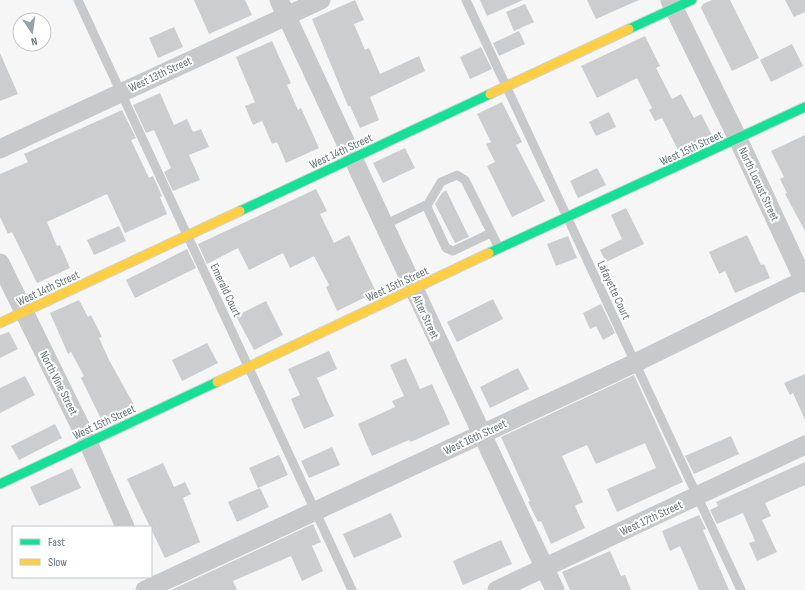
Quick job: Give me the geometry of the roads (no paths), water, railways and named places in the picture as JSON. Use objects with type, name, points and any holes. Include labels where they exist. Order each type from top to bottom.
[{"type":"main road","name":"West 14th Street","points":[[0,323],[507,88],[672,4],[692,0]]},
{"type":"main road","name":"West 15th Street","points":[[0,484],[413,290],[498,248],[567,218],[805,108]]},
{"type":"street","name":"West 13th Street","points":[[0,149],[121,93],[283,8],[320,0]]},
{"type":"street","name":"North Locust Street","points":[[672,4],[738,139],[804,281]]},
{"type":"street","name":"Alter Street","points":[[283,8],[554,590]]},
{"type":"street","name":"North Vine Street","points":[[0,263],[88,442],[125,526]]},
{"type":"street","name":"West 16th Street","points":[[149,586],[482,434],[804,281]]},
{"type":"street","name":"West 17th Street","points":[[497,590],[805,446]]},
{"type":"lane","name":"Emerald Court","points":[[78,0],[352,590]]},
{"type":"lane","name":"Lafayette Court","points":[[466,0],[741,590]]},
{"type":"lane","points":[[384,225],[426,205],[441,182],[457,175],[465,180],[498,248]]},
{"type":"lane","points":[[426,205],[446,248],[453,251],[491,233]]}]
